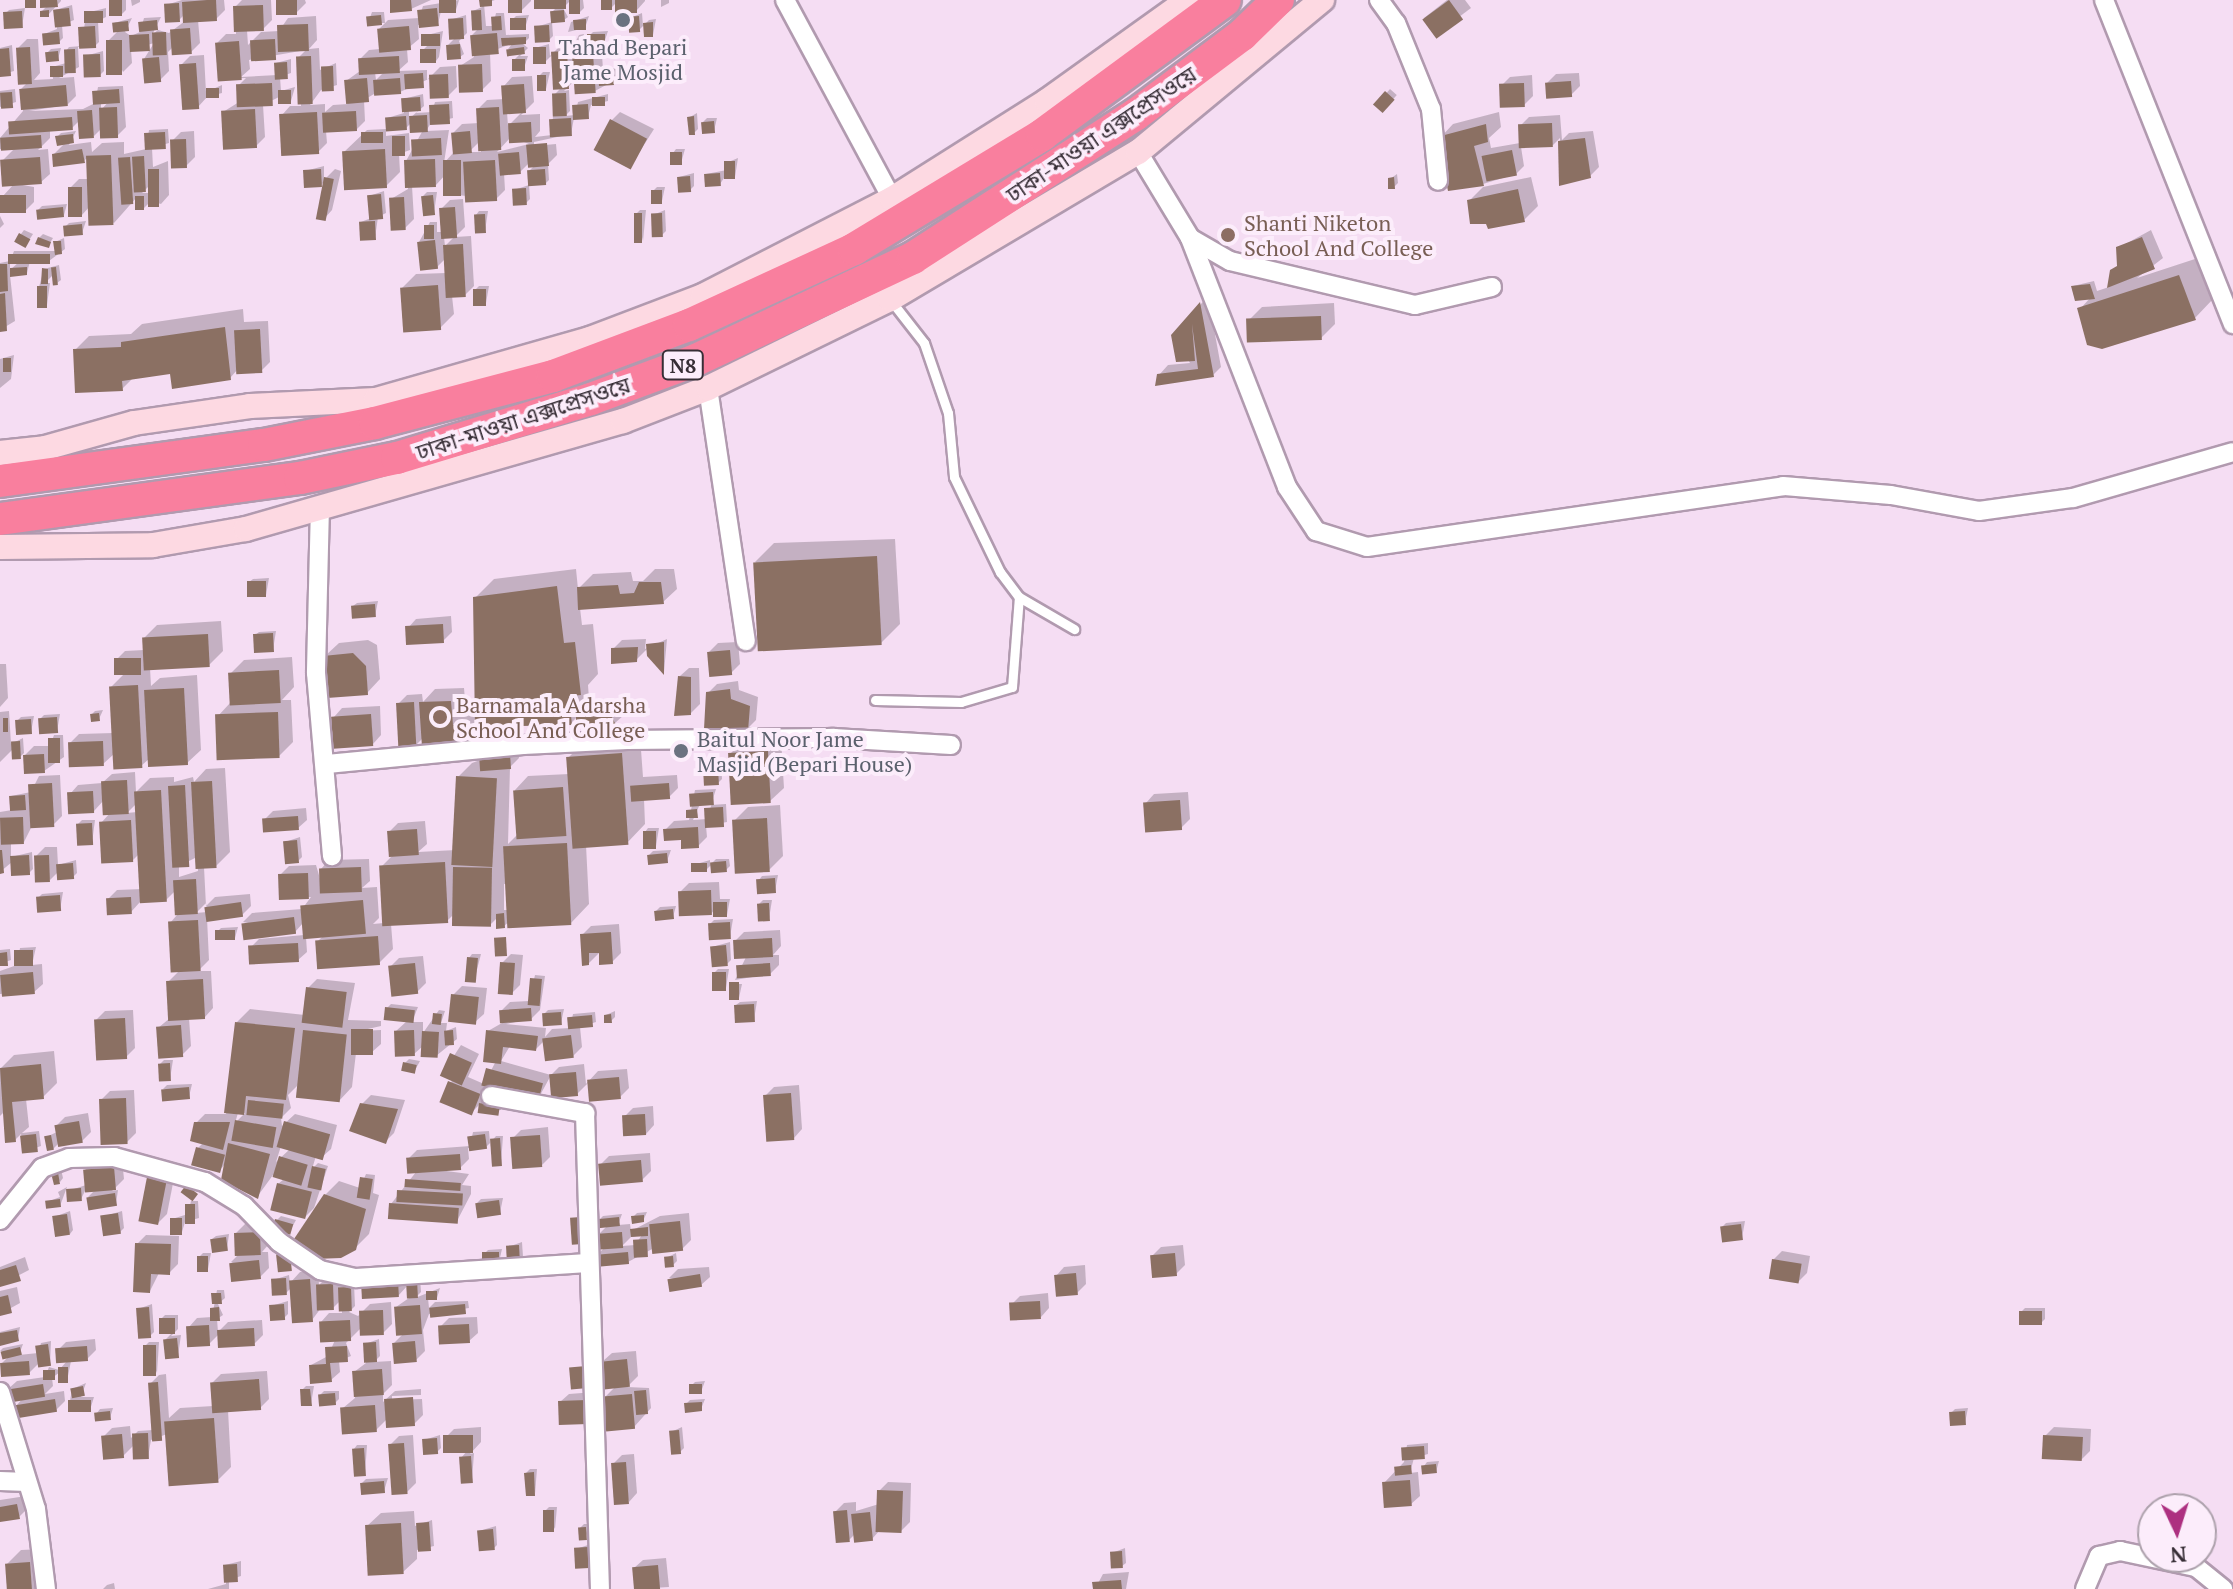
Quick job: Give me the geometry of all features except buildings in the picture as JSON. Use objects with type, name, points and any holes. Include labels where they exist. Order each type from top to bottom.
[{"type":"highway","name":"ঢাকা-মাওয়া এক্সপ্রেসওয়ে","points":[[0,481],[264,445],[375,423],[553,376],[689,325],[854,249],[1029,143],[1225,0]]},
{"type":"highway","name":"ঢাকা-মাওয়া এক্সপ্রেসওয়ে","points":[[0,519],[300,478],[397,458],[591,399],[694,361],[829,301],[926,250],[1135,115],[1242,35],[1278,0]]},
{"type":"main road","points":[[0,453],[45,448],[134,423],[235,408],[376,400],[575,343],[703,296],[892,199],[1047,101],[1188,0]]},
{"type":"main road","points":[[0,547],[153,545],[246,529],[623,421],[708,388],[890,299],[1138,152],[1322,0]]},
{"type":"street","points":[[785,0],[892,199]]},
{"type":"street","points":[[1379,0],[1396,23],[1431,109],[1438,181]]},
{"type":"street","points":[[2104,0],[2233,324]]},
{"type":"street","points":[[1138,152],[1190,238],[1287,487],[1316,531],[1367,547],[1783,486],[1891,495],[1979,511],[2073,498],[2233,452]]},
{"type":"street","points":[[1190,238],[1230,261],[1372,299],[1415,305],[1492,287]]},
{"type":"street","points":[[708,388],[746,641]]},
{"type":"street","points":[[320,506],[316,673],[327,764],[332,856]]},
{"type":"street","points":[[327,764],[523,745],[627,740],[834,738],[951,745]]},
{"type":"street","points":[[491,1096],[585,1113],[600,1589]]},
{"type":"street","points":[[0,1220],[42,1168],[69,1158],[114,1157],[205,1182],[244,1206],[279,1242],[320,1270],[356,1278],[588,1263]]},
{"type":"street","points":[[0,1392],[27,1482],[46,1589]]},
{"type":"street","points":[[0,1481],[27,1482]]},
{"type":"street","points":[[2085,1589],[2099,1556],[2120,1551],[2196,1567],[2223,1589]]},
{"type":"lane","points":[[890,299],[924,343],[948,413],[954,477],[1000,572],[1019,597],[1074,629]]},
{"type":"lane","points":[[875,700],[961,702],[1012,687],[1019,597]]},
{"type":"place","name":"Tahad Bepari Jame Mosjid","points":[[623,20]]},
{"type":"place","name":"Shanti Niketon School And College","points":[[1228,235]]},
{"type":"place","name":"Barnamala Adarsha School And College","points":[[440,717]]},
{"type":"place","name":"Baitul Noor Jame Masjid (Bepari House)","points":[[681,751]]}]
